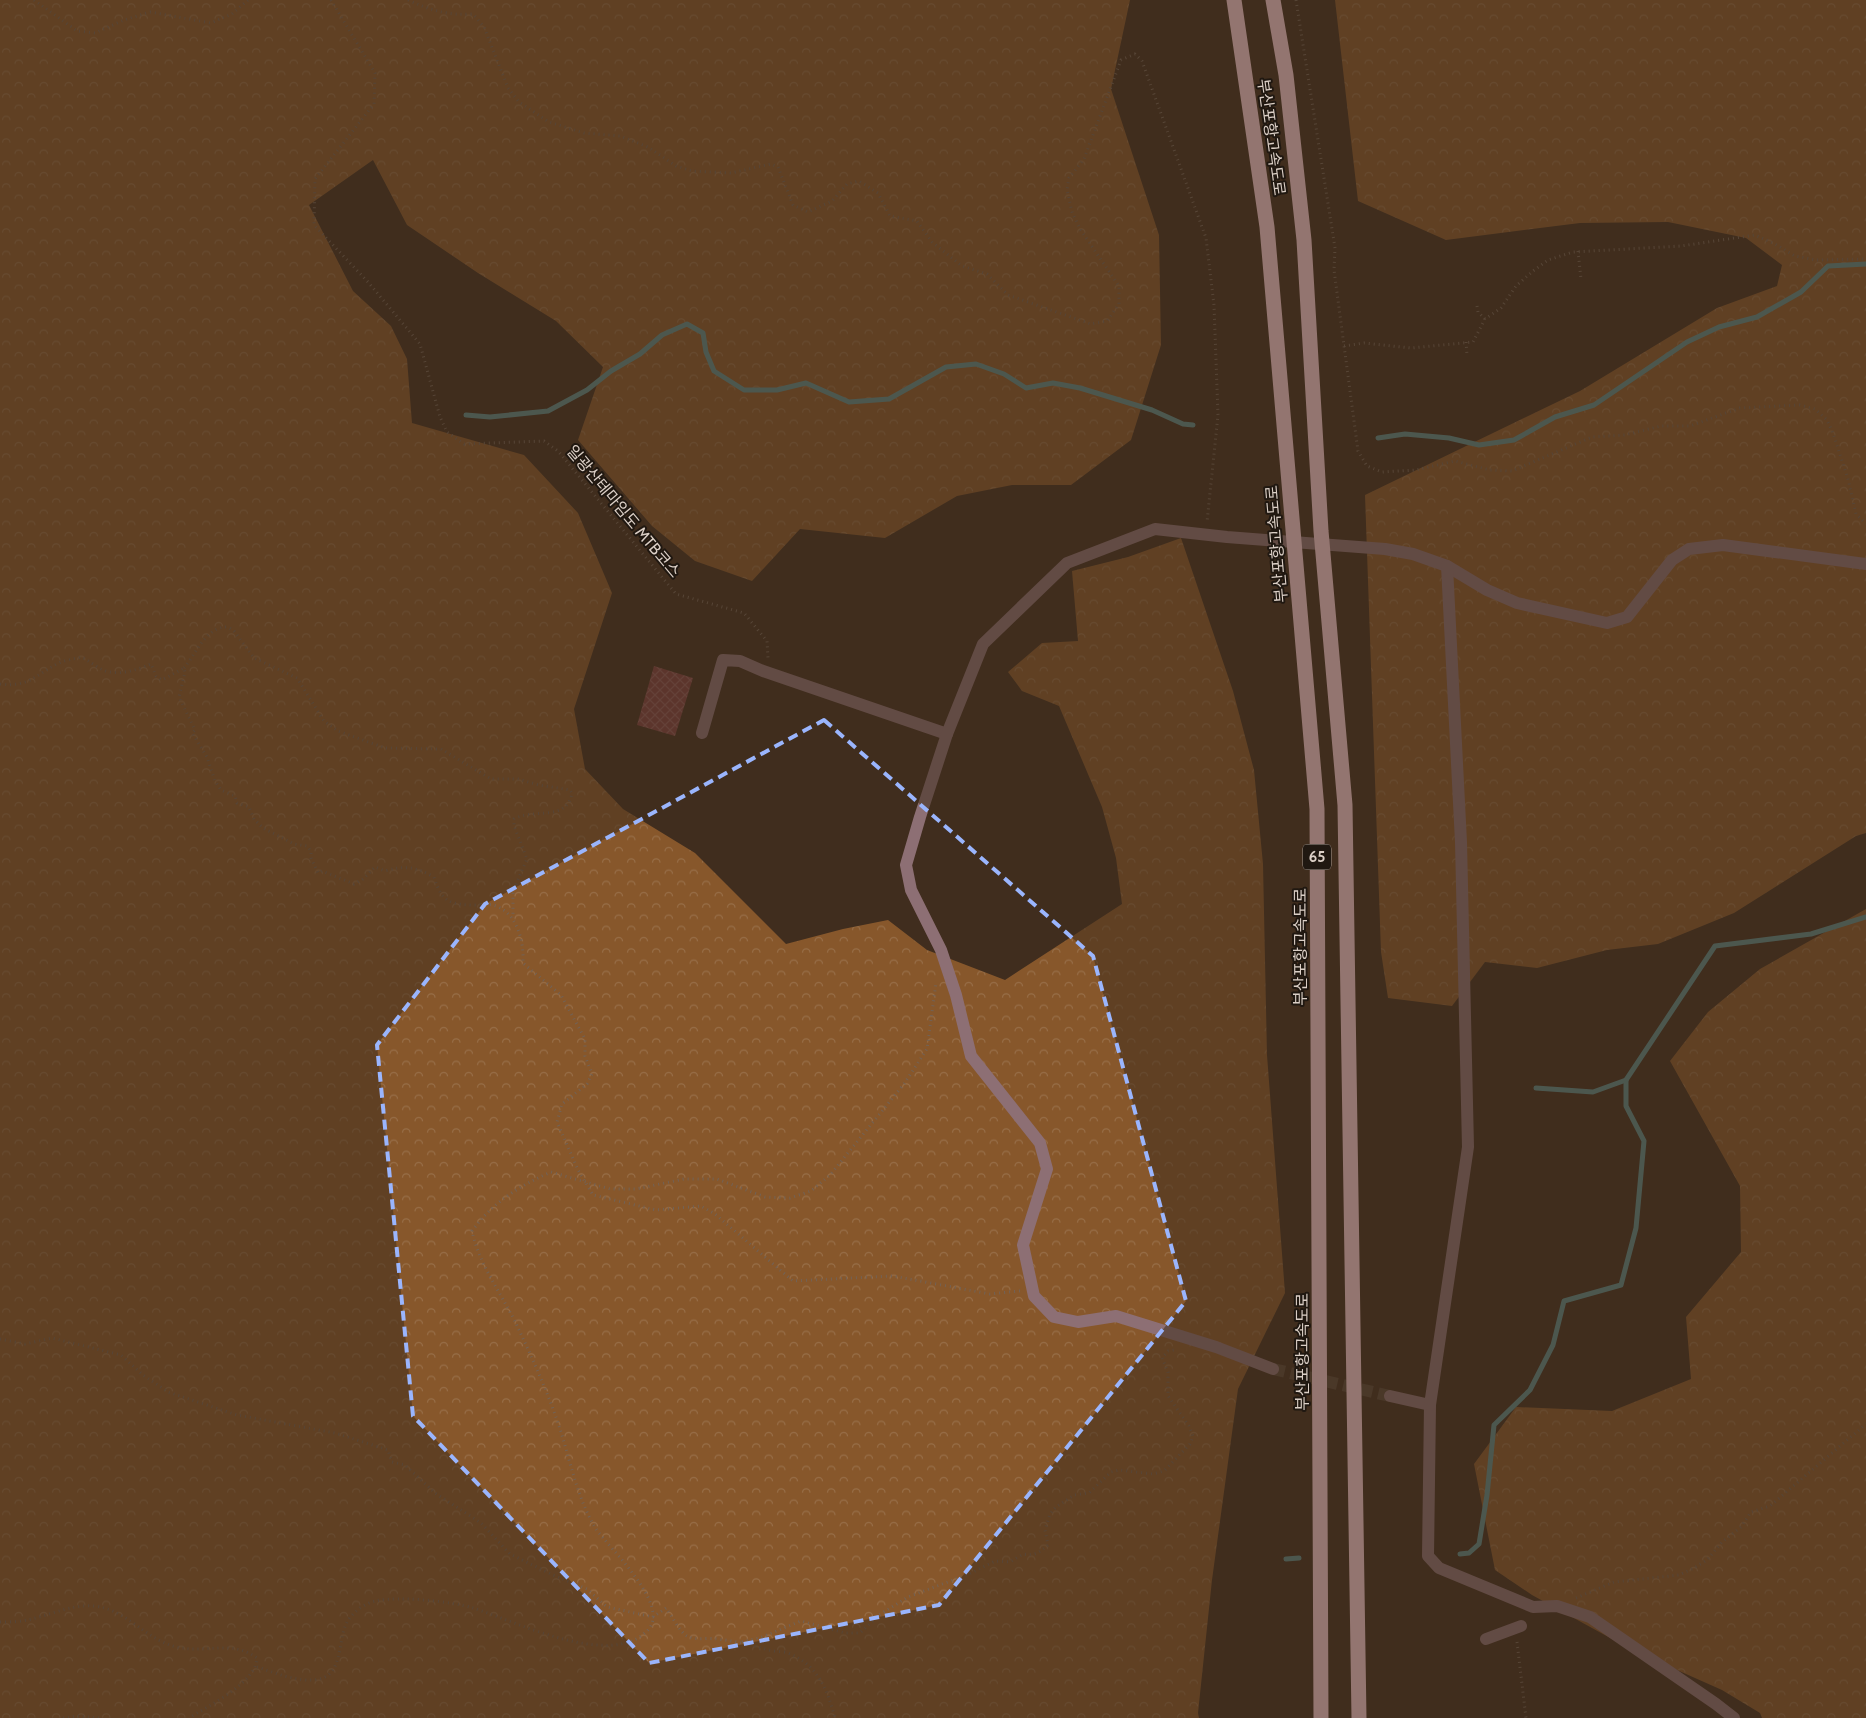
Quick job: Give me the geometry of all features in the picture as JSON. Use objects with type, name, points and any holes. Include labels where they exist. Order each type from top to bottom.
[{"type":"highway","name":"부산포항고속도로","points":[[1234,0],[1267,227],[1317,809],[1321,1718]]},
{"type":"highway","name":"부산포항고속도로","points":[[1274,0],[1286,75],[1304,240],[1320,531],[1345,805],[1359,1718]]},
{"type":"lane","points":[[1273,1369],[1216,1348],[1116,1316],[1078,1322],[1054,1317],[1034,1296],[1023,1245],[1047,1169],[1040,1143],[971,1056],[956,996],[941,950],[911,890],[906,865],[947,734],[983,644],[1067,564],[1155,529],[1227,537],[1385,549],[1413,554],[1447,566],[1487,590],[1517,603],[1607,623],[1627,617],[1672,560],[1689,549],[1722,545],[1866,564]]},
{"type":"lane","points":[[1447,566],[1461,842],[1468,1147],[1430,1405],[1428,1556],[1438,1568],[1533,1607],[1557,1606],[1590,1617],[1734,1718]]},
{"type":"lane","points":[[702,733],[723,660],[740,660],[770,673],[947,734]]},
{"type":"lane","points":[[1390,1396],[1430,1405]]},
{"type":"lane","points":[[1486,1639],[1521,1626]]},
{"type":"path","points":[[34,0],[77,31],[96,33],[124,20],[150,12],[211,23],[232,14],[248,0]]},
{"type":"path","name":"일광산테마임도 MTB코스","points":[[331,0],[375,73],[374,104],[315,179],[314,225],[368,282],[420,344],[440,417],[448,432],[464,444],[544,441],[558,451],[676,594],[744,613],[767,641],[770,673]]},
{"type":"path","points":[[408,0],[432,11],[454,15],[473,14],[484,27],[508,88],[519,102],[549,122],[584,133],[620,136],[648,147],[676,166],[692,171],[731,173],[771,164],[778,168],[793,205],[808,212],[832,201],[847,184],[859,182],[878,193],[890,216],[917,221],[932,242],[962,266],[987,274],[1008,295],[1091,324],[1107,321],[1115,313],[1119,304],[1118,286],[1080,229],[1072,212],[1067,190],[1069,178],[1084,159],[1121,60],[1135,54],[1142,61],[1206,238],[1214,306],[1218,415],[1214,472],[1205,534]]},
{"type":"path","points":[[1296,0],[1335,248],[1334,270],[1358,451],[1366,466],[1382,472],[1416,470],[1454,461],[1490,470],[1512,471],[1592,436],[1625,435],[1661,426],[1690,426],[1740,408],[1765,405],[1800,405],[1815,410],[1826,420],[1833,433],[1848,479],[1856,514],[1866,524]]},
{"type":"path","points":[[1344,346],[1364,343],[1411,348],[1472,342],[1485,319],[1501,308],[1516,286],[1548,260],[1578,251],[1681,246],[1755,235],[1775,244],[1794,256],[1816,260],[1866,259]]},
{"type":"path","points":[[1578,251],[1581,280]]},
{"type":"path","points":[[1477,306],[1478,312],[1485,319]]},
{"type":"path","points":[[1466,342],[1467,355]]},
{"type":"path","points":[[0,684],[14,686],[30,682],[61,662],[80,657],[102,670],[116,673],[140,669],[151,664],[156,676],[162,680],[184,668],[209,634],[217,628],[228,627],[234,631],[254,658],[297,678],[324,721],[338,731],[386,748],[441,749],[491,779],[518,779],[539,785],[570,790],[572,793],[571,801],[563,810],[520,816],[514,819],[514,826],[527,859],[513,891],[513,918],[524,948],[523,962],[561,995],[585,1038],[586,1056],[592,1074],[587,1084],[562,1104],[557,1122],[584,1181],[593,1195],[656,1210],[701,1206],[715,1214],[793,1281],[893,1276],[990,1294],[1033,1290]]},
{"type":"path","points":[[184,668],[186,672],[179,697],[195,730],[192,732],[194,739],[207,758],[218,786],[221,790],[235,796],[237,803],[249,807],[254,819],[263,828],[294,844],[307,846],[311,851],[311,858],[318,873],[322,871],[354,884],[363,879],[375,867],[385,871],[401,866],[418,868],[434,877],[437,888],[446,900],[456,905],[492,905],[513,918]]},
{"type":"path","points":[[257,1667],[302,1679],[319,1680],[329,1675],[334,1668],[347,1623],[361,1607],[376,1601],[423,1600],[471,1607],[554,1638],[601,1646],[631,1642],[649,1630],[653,1617],[649,1596],[596,1528],[582,1500],[560,1429],[520,1331],[476,1250],[472,1231],[485,1214],[502,1198],[551,1172],[610,1189],[636,1189],[684,1179],[717,1179],[765,1197],[790,1198],[811,1191],[836,1167],[904,1084],[927,1049],[938,976]]},
{"type":"path","points":[[0,1339],[24,1344],[52,1338],[121,1355],[168,1392],[237,1415],[334,1433],[388,1450],[392,1462],[405,1465],[435,1493],[481,1524],[510,1554],[553,1576],[587,1589],[607,1606],[653,1617],[666,1608],[687,1636],[698,1639],[711,1638],[742,1642],[786,1653],[809,1665],[820,1678],[828,1692],[835,1718]]},
{"type":"path","points":[[742,1642],[762,1637],[801,1621],[845,1633],[860,1633],[879,1615],[908,1597],[969,1574],[994,1561],[1010,1562],[1023,1554],[1032,1556],[1040,1552],[1048,1545],[1045,1530],[1050,1514],[1056,1507],[1074,1495],[1088,1493],[1111,1472],[1119,1470],[1153,1474],[1164,1472],[1190,1444],[1193,1436],[1189,1426],[1168,1396],[1168,1372],[1162,1358],[1168,1351],[1181,1348]]},
{"type":"path","points":[[1557,1606],[1614,1582],[1679,1575],[1707,1560],[1722,1542],[1741,1527],[1751,1512],[1770,1506],[1866,1424]]},
{"type":"path","points":[[0,1622],[26,1620],[92,1606],[115,1610],[146,1632],[176,1647],[236,1648],[247,1650],[257,1658],[257,1667],[249,1677],[232,1691],[189,1718]]},
{"type":"path","points":[[1521,1626],[1517,1638],[1526,1718]]},
{"type":"path","points":[[63,1718],[78,1716],[101,1718]]},
{"type":"highlighted area","points":[[824,720],[1093,956],[1186,1301],[939,1605],[649,1663],[413,1416],[377,1045],[485,904]]},
{"type":"green space","points":[[0,0],[1130,0],[1111,89],[1159,235],[1161,345],[1131,440],[1071,485],[1012,485],[957,496],[885,538],[800,529],[752,581],[695,561],[652,526],[578,440],[603,367],[556,321],[478,273],[407,225],[373,160],[309,205],[353,291],[391,326],[407,359],[412,423],[524,455],[578,513],[612,593],[574,709],[585,769],[623,809],[695,853],[786,944],[843,929],[888,920],[927,950],[1005,980],[1122,904],[1116,858],[1102,807],[1059,706],[1022,691],[1008,672],[1042,643],[1078,641],[1072,571],[1128,557],[1181,538],[1233,691],[1254,770],[1263,864],[1267,1055],[1285,1293],[1238,1389],[1212,1580],[1199,1718],[0,1718]]},
{"type":"green space","points":[[1335,0],[1866,0],[1866,833],[1856,836],[1734,913],[1658,944],[1607,950],[1537,968],[1485,962],[1452,1006],[1388,998],[1381,952],[1365,495],[1580,391],[1717,308],[1777,286],[1782,265],[1746,238],[1668,222],[1580,223],[1446,240],[1358,201]]},
{"type":"green space","points":[[1866,909],[1866,1718],[1762,1718],[1760,1713],[1722,1690],[1632,1650],[1532,1595],[1495,1570],[1474,1464],[1516,1407],[1612,1411],[1691,1379],[1686,1317],[1741,1252],[1740,1186],[1670,1061],[1708,1012],[1760,969]]},
{"type":"building","points":[[654,666],[693,678],[675,736],[637,725]]},
{"type":"waterway","points":[[1378,438],[1405,434],[1449,438],[1479,445],[1514,440],[1555,417],[1594,405],[1687,342],[1719,327],[1757,317],[1801,292],[1828,266],[1866,264]]},
{"type":"waterway","points":[[466,415],[490,417],[548,411],[587,390],[611,371],[640,354],[662,335],[687,324],[703,333],[706,352],[714,371],[744,390],[777,390],[806,383],[849,402],[889,399],[946,367],[976,364],[1004,374],[1026,388],[1053,383],[1080,388],[1152,410],[1183,424],[1193,425]]},
{"type":"waterway","points":[[1536,1088],[1593,1092],[1626,1080],[1715,946],[1811,934],[1866,917]]},
{"type":"waterway","points":[[1460,1554],[1469,1553],[1479,1544],[1487,1495],[1494,1425],[1530,1390],[1553,1345],[1564,1301],[1621,1285],[1636,1228],[1644,1141],[1626,1106],[1626,1080]]},
{"type":"waterway","points":[[1286,1559],[1299,1558]]},
{"type":"tunnel","points":[[1273,1369],[1390,1396]]}]
